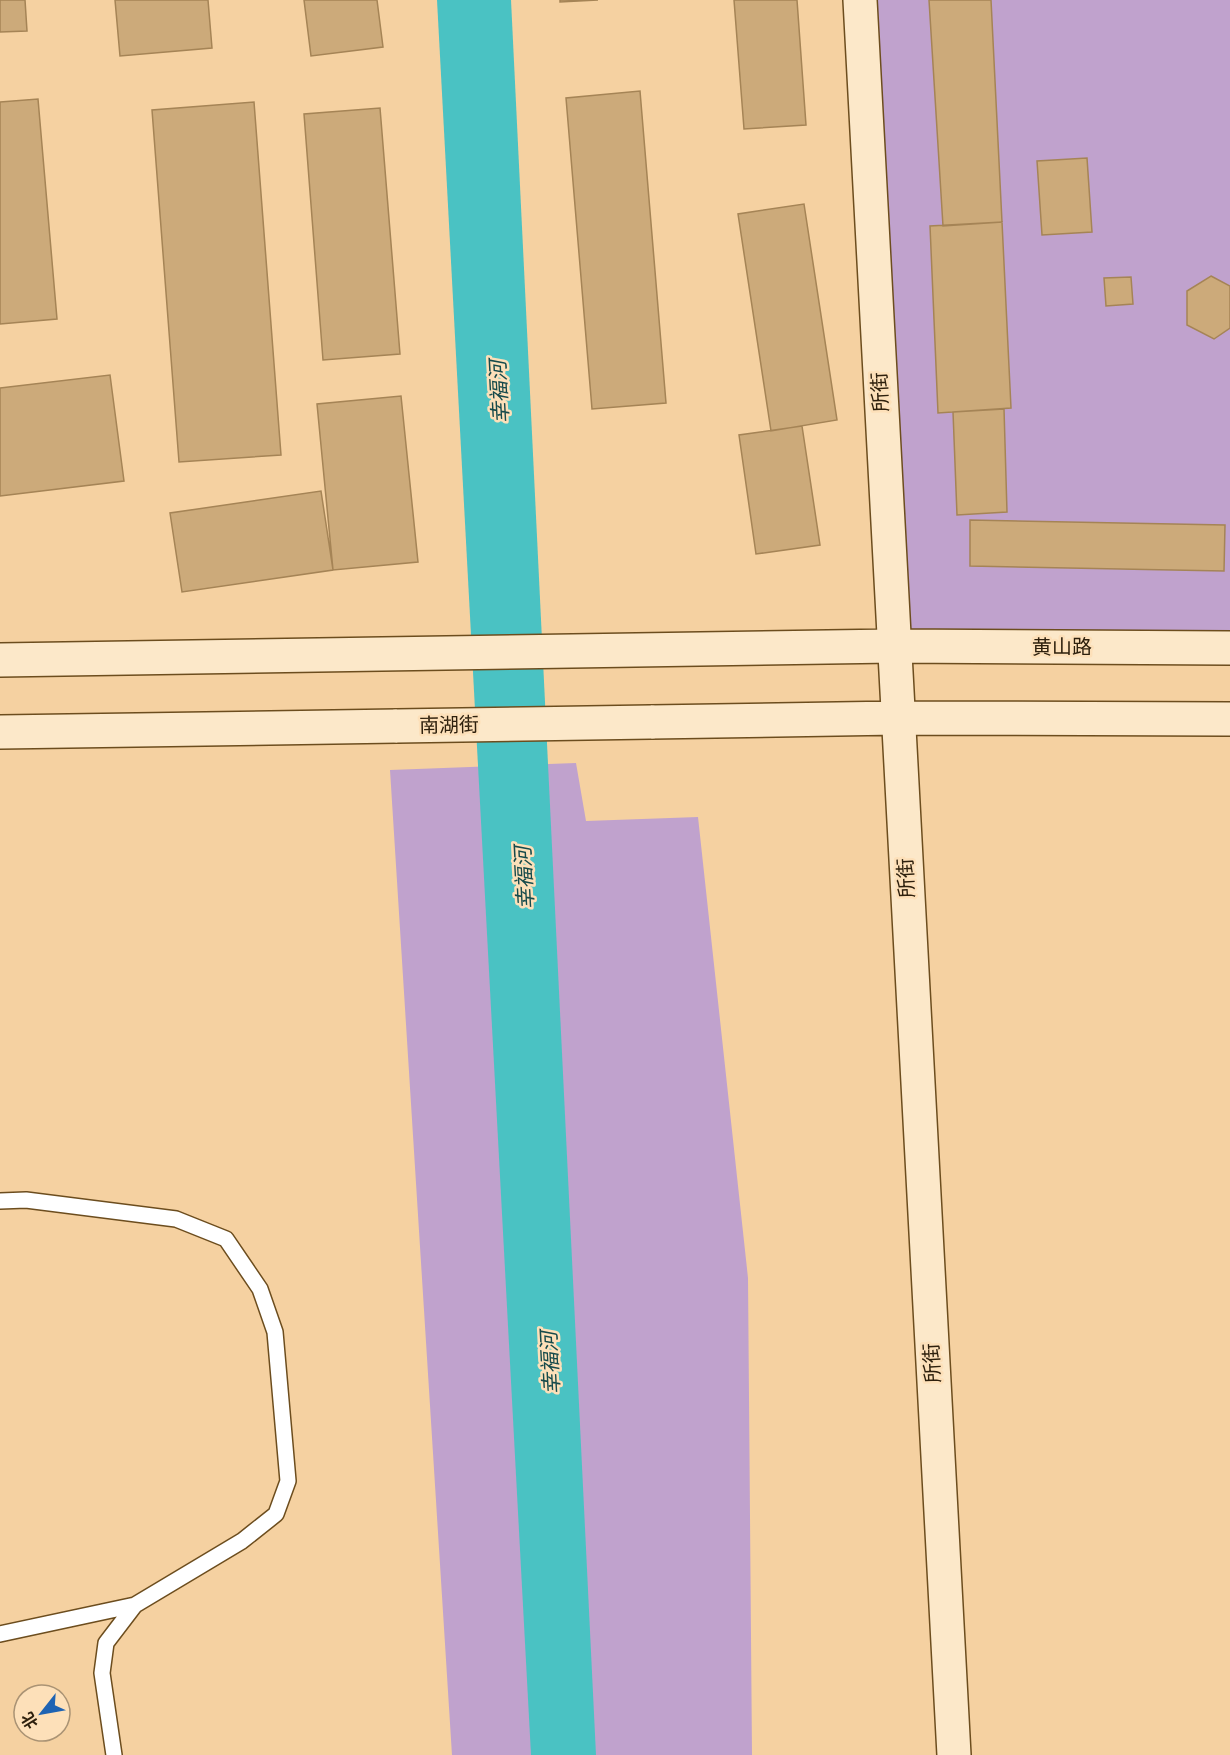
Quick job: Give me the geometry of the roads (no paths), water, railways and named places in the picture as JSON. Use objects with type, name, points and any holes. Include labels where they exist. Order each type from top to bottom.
[{"type":"main road","name":"所街","points":[[860,0],[954,1755]]},
{"type":"main road","name":"黄山路","points":[[893,646],[1230,648]]},
{"type":"main road","points":[[0,660],[893,646]]},
{"type":"main road","points":[[897,718],[1230,719]]},
{"type":"main road","name":"南湖街","points":[[0,732],[897,718]]},
{"type":"lane","points":[[0,1201],[26,1200],[176,1219],[226,1239],[260,1289],[275,1332],[288,1481],[276,1514],[242,1541],[135,1605],[0,1634]]},
{"type":"lane","points":[[114,1755],[102,1673],[106,1643],[135,1605]]},
{"type":"water","name":"幸福河","points":[[437,0],[511,0],[596,1755],[531,1755]]}]
